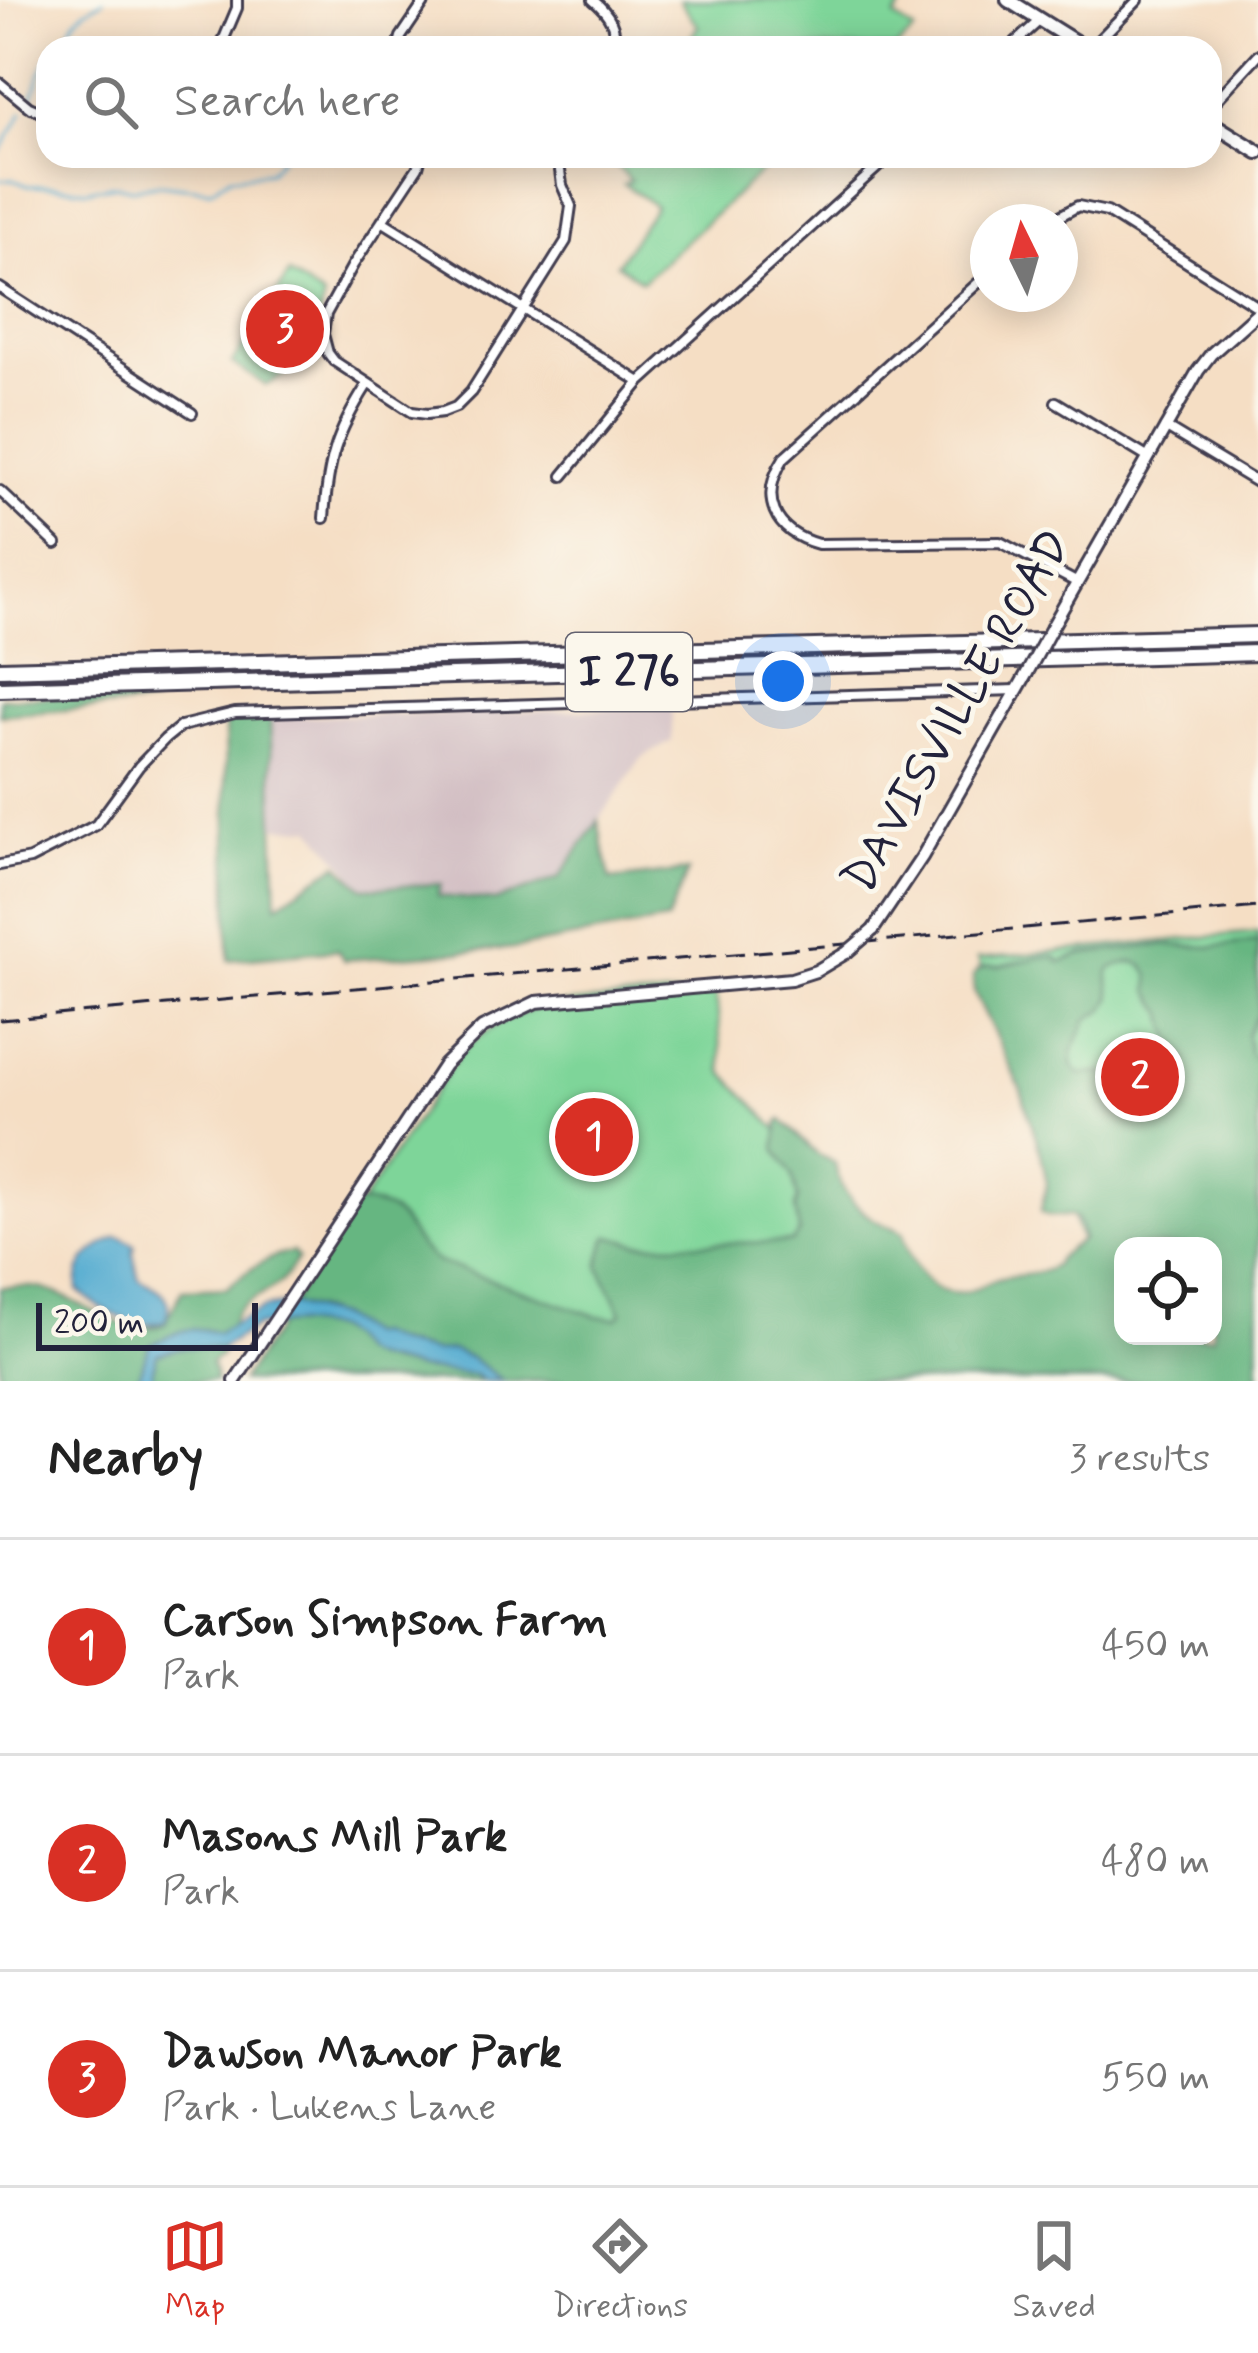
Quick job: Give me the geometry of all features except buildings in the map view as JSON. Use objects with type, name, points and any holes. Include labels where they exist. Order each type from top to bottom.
[{"type":"highway","name":"I 276","points":[[0,669],[1258,634]]},
{"type":"highway","name":"I 276","points":[[0,689],[1258,653]]},
{"type":"main road","points":[[1008,0],[1067,36]]},
{"type":"main road","points":[[1222,130],[1258,152]]},
{"type":"street","points":[[225,36],[237,0]]},
{"type":"street","points":[[402,36],[426,0]]},
{"type":"street","points":[[593,0],[613,23],[614,36]]},
{"type":"street","points":[[1100,36],[1138,0]]},
{"type":"street","points":[[1022,36],[1040,20]]},
{"type":"street","points":[[1222,94],[1258,56]]},
{"type":"street","points":[[0,83],[36,110]]},
{"type":"street","points":[[417,168],[352,265],[326,314],[323,334],[334,361],[412,412],[427,414],[456,406],[471,392],[566,241],[571,206],[560,168]]},
{"type":"street","points":[[563,476],[640,382],[877,168]]},
{"type":"street","points":[[1078,206],[1107,212],[1258,309]]},
{"type":"street","points":[[382,221],[640,382]]},
{"type":"street","points":[[0,288],[192,413]]},
{"type":"street","points":[[970,290],[784,458],[775,472],[772,505],[790,533],[818,544],[1000,542],[1076,582]]},
{"type":"street","name":"DAVISVILLE ROAD","points":[[235,1381],[444,1065],[482,1028],[536,1002],[791,979],[816,971],[873,930],[922,857],[1165,427],[1211,355],[1258,309]]},
{"type":"street","points":[[324,518],[337,438],[368,385]]},
{"type":"street","points":[[1055,402],[1148,457]]},
{"type":"street","points":[[1165,427],[1258,483]]},
{"type":"street","points":[[0,490],[56,544]]},
{"type":"street","points":[[0,865],[30,859],[96,825],[165,739],[181,726],[235,712],[1017,690]]},
{"type":"shaded area","points":[[672,708],[672,741],[642,758],[559,878],[495,901],[437,896],[439,884],[364,888],[312,828],[275,827],[270,717]]},
{"type":"green space","points":[[679,0],[906,0],[895,18],[915,31],[909,36],[692,36],[698,26]]},
{"type":"green space","points":[[619,168],[765,168],[642,281],[617,264],[655,206],[624,184],[631,181]]},
{"type":"green space","points":[[289,274],[324,298],[316,327],[322,356],[266,385],[232,363]]},
{"type":"green space","points":[[142,694],[151,704],[0,715],[0,698]]},
{"type":"green space","points":[[270,717],[277,904],[338,864],[364,888],[441,884],[438,896],[495,901],[559,878],[598,821],[610,880],[688,871],[667,921],[517,948],[344,960],[337,950],[229,960],[225,720]]},
{"type":"green space","points":[[1258,932],[1258,1381],[244,1381],[461,1052],[505,1020],[557,1004],[716,992],[723,1072],[943,1304],[1092,1271],[978,959]]},
{"type":"green space","points":[[1258,941],[1258,1013],[1247,1034],[1250,1054],[1258,1061],[1258,1381],[503,1381],[451,1350],[434,1352],[367,1335],[322,1311],[291,1304],[358,1203],[376,1205],[397,1216],[438,1262],[596,1316],[617,1318],[622,1313],[599,1266],[609,1236],[656,1244],[792,1242],[799,1232],[798,1199],[792,1175],[776,1149],[782,1120],[817,1154],[835,1163],[843,1188],[860,1209],[903,1233],[916,1267],[942,1290],[965,1292],[1001,1278],[1043,1271],[1083,1239],[1080,1225],[1073,1216],[1042,1213],[1047,1183],[1041,1154],[1020,1087],[974,991],[973,976],[987,966],[1042,957],[1056,957],[1060,962],[1082,954],[1163,945],[1212,947]],"holes":[[[1134,962],[1143,966],[1149,990],[1187,1060],[1180,1084],[1173,1088],[1137,1074],[1079,1074],[1072,1065],[1073,1050],[1087,1020],[1105,1009],[1111,998],[1111,969]]]},
{"type":"green space","points":[[293,1252],[298,1258],[283,1279],[238,1311],[231,1328],[217,1333],[203,1329],[151,1344],[136,1381],[0,1381],[0,1287],[54,1292],[117,1322],[149,1327],[165,1324],[182,1290],[227,1288],[257,1265]]},
{"type":"green space","points":[[280,1324],[330,1328],[373,1358],[476,1375],[483,1381],[241,1381]]},
{"type":"green space","points":[[183,1347],[222,1348],[211,1363],[216,1381],[154,1381],[157,1354]]},
{"type":"water","points":[[117,1237],[135,1245],[139,1279],[167,1299],[165,1321],[143,1323],[118,1316],[78,1290],[79,1271],[87,1257]]},
{"type":"water","points":[[291,1304],[340,1317],[367,1335],[434,1352],[451,1350],[503,1381],[371,1358],[334,1329],[299,1324],[257,1326],[222,1348],[183,1347],[157,1354],[154,1381],[136,1381],[151,1344],[190,1329],[217,1333],[264,1308]]},
{"type":"waterway","points":[[67,36],[75,20],[103,0]]},
{"type":"waterway","points":[[32,99],[36,87]]},
{"type":"waterway","points":[[0,151],[23,112]]},
{"type":"waterway","points":[[0,180],[87,190],[160,184],[211,190],[230,177],[272,168]]},
{"type":"railway","points":[[0,1020],[1258,907]]},
{"type":"place","name":"Dawson Manor Park","points":[[285,329]]},
{"type":"place","name":"Masons Mill Park","points":[[1140,1077]]},
{"type":"place","name":"Carson Simpson Farm","points":[[594,1137]]}]
